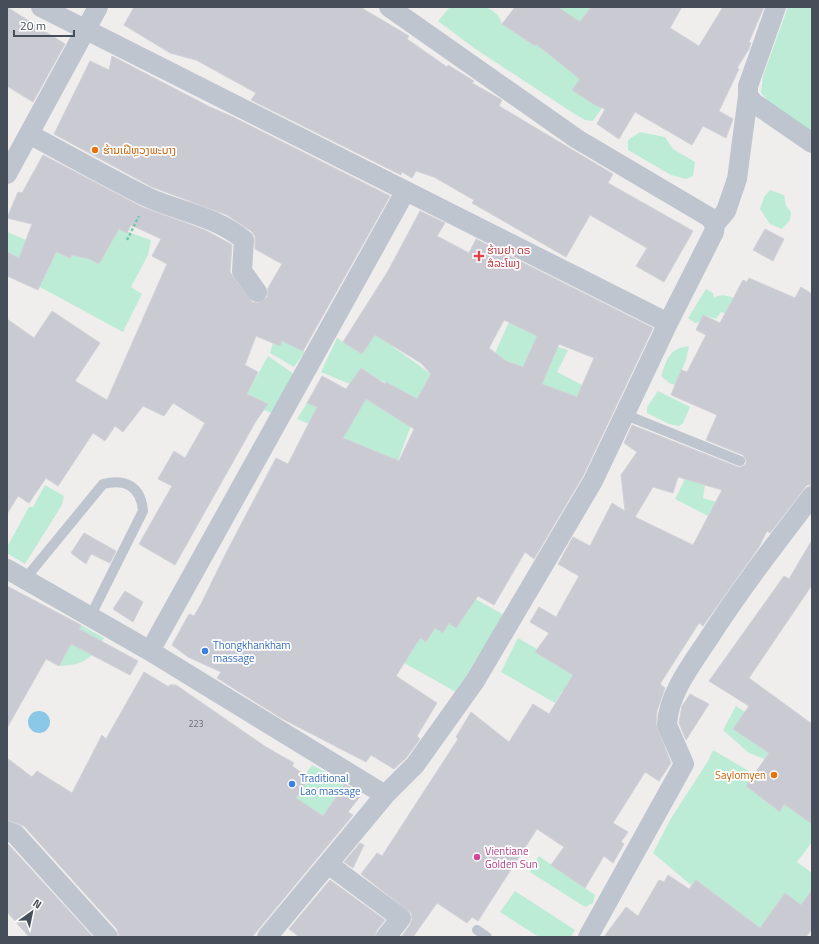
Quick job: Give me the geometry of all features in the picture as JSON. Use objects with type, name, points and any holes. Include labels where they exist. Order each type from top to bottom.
[{"type":"street","points":[[42,7],[405,192],[668,323]]},
{"type":"street","points":[[7,174],[84,29],[98,7]]},
{"type":"street","points":[[267,937],[385,795],[415,765],[475,681],[593,480],[626,415],[668,323],[714,232],[714,224],[709,217],[577,139],[389,7]]},
{"type":"street","points":[[714,224],[726,211],[736,179],[748,96],[748,86],[776,7]]},
{"type":"street","points":[[748,96],[754,103],[812,143]]},
{"type":"street","points":[[29,134],[148,197],[175,208],[193,212],[241,237],[244,240],[242,271],[257,292]]},
{"type":"street","points":[[150,651],[405,192]]},
{"type":"street","points":[[588,937],[684,764],[667,725],[667,719],[679,684],[730,606],[812,496]]},
{"type":"street","points":[[7,569],[150,651],[385,795]]},
{"type":"street","points":[[7,831],[15,834],[108,937]]},
{"type":"street","points":[[328,864],[400,918],[386,937]]},
{"type":"lane","points":[[626,415],[740,461]]},
{"type":"lane","points":[[24,579],[103,484],[113,481],[125,482],[137,493],[142,501],[143,511],[90,617]]},
{"type":"lane","points":[[477,930],[487,937]]},
{"type":"path","points":[[127,240],[148,197]]},
{"type":"green space","points":[[473,6],[488,9],[499,17],[502,24],[535,46],[562,9],[558,7],[590,8],[554,58],[566,68],[575,57],[598,52],[573,90],[602,108],[593,121],[585,120],[573,113],[474,48],[438,21],[450,7]]},
{"type":"green space","points":[[788,7],[812,7],[812,133],[772,105],[761,93],[763,76]]},
{"type":"green space","points":[[640,132],[665,137],[673,149],[695,162],[693,176],[686,179],[671,175],[628,150],[628,140]]},
{"type":"green space","points":[[770,190],[784,195],[786,206],[791,212],[790,220],[782,229],[770,224],[760,209],[764,197]]},
{"type":"green space","points":[[119,229],[151,240],[148,255],[131,287],[142,294],[123,332],[40,287],[47,271],[7,252],[7,232],[70,258],[72,255],[90,259],[99,264]]},
{"type":"green space","points":[[706,289],[713,293],[714,298],[724,295],[733,298],[727,314],[721,312],[716,319],[703,315],[700,322],[695,323],[688,318]]},
{"type":"green space","points":[[509,322],[537,336],[523,367],[506,361],[495,353]]},
{"type":"green space","points":[[375,334],[431,374],[417,399],[378,379],[361,368],[350,384],[321,372],[337,338],[362,354]]},
{"type":"green space","points":[[282,341],[305,352],[294,367],[270,353],[273,343]]},
{"type":"green space","points":[[689,346],[686,360],[675,385],[669,383],[661,376],[667,359],[677,349]]},
{"type":"green space","points":[[558,347],[568,350],[557,372],[582,385],[577,397],[520,379],[523,367],[544,377]]},
{"type":"green space","points":[[268,356],[294,374],[271,413],[264,410],[268,404],[247,394]]},
{"type":"green space","points":[[658,391],[690,407],[683,423],[679,426],[669,424],[647,413],[647,407]]},
{"type":"green space","points":[[366,399],[402,421],[419,403],[398,461],[297,419],[307,403],[333,414]]},
{"type":"green space","points":[[685,479],[705,485],[703,498],[716,502],[708,516],[675,499]]},
{"type":"green space","points":[[45,485],[64,496],[62,505],[25,564],[7,553],[7,547],[29,507],[33,507]]},
{"type":"green space","points":[[456,588],[504,615],[456,692],[404,663],[411,632],[435,628],[443,633],[449,623],[456,627]]},
{"type":"green space","points":[[81,625],[104,638],[91,656],[86,660],[75,664],[59,666]]},
{"type":"green space","points":[[518,638],[537,649],[535,652],[610,697],[562,691],[555,703],[501,672]]},
{"type":"green space","points":[[736,706],[745,712],[734,729],[773,747],[765,759],[749,753],[723,730]]},
{"type":"green space","points":[[713,750],[754,774],[746,786],[780,812],[805,771],[812,768],[812,842],[797,862],[812,873],[812,890],[801,905],[760,928],[696,880],[692,886],[653,853],[670,820],[708,761]]},
{"type":"green space","points":[[312,765],[346,783],[323,816],[305,804],[296,817],[287,812],[309,778],[305,775]]},
{"type":"green space","points":[[539,856],[595,895],[593,903],[585,907],[530,872]]},
{"type":"green space","points":[[515,891],[575,930],[571,937],[539,937],[500,912]]},
{"type":"water","points":[[39,711],[47,714],[50,722],[47,730],[39,733],[31,730],[28,722],[31,714]]},
{"type":"building","points":[[7,7],[65,44],[33,102],[7,86]]},
{"type":"building","points":[[134,7],[360,7],[409,36],[407,39],[447,67],[448,65],[474,81],[472,83],[502,100],[499,106],[613,174],[608,183],[693,231],[664,282],[636,266],[647,248],[590,215],[566,257],[472,203],[474,200],[434,177],[416,171],[412,178],[402,172],[401,175],[251,100],[256,93],[196,60],[170,53],[124,25]]},
{"type":"building","points":[[515,7],[558,7],[580,22],[591,7],[682,7],[670,28],[699,46],[723,7],[764,7],[749,42],[751,43],[749,49],[737,68],[739,69],[719,111],[733,119],[726,138],[703,126],[692,145],[635,112],[619,139],[597,124],[605,109],[595,105],[572,90],[580,79],[536,44],[535,46],[502,24]]},
{"type":"building","points":[[112,56],[210,107],[231,116],[390,196],[303,351],[282,341],[280,346],[256,336],[245,365],[258,372],[247,394],[268,404],[256,421],[175,565],[139,544],[172,486],[158,479],[174,451],[185,458],[205,423],[173,403],[164,416],[143,406],[123,432],[115,426],[105,441],[93,433],[58,486],[46,478],[29,503],[18,496],[7,514],[7,319],[34,338],[52,311],[100,343],[75,381],[107,400],[167,264],[152,256],[161,239],[131,225],[127,233],[119,229],[99,264],[90,259],[72,255],[70,258],[56,252],[38,290],[7,276],[7,252],[19,258],[32,224],[7,218],[18,192],[22,193],[43,155],[142,207],[205,230],[232,245],[230,272],[252,302],[258,303],[267,297],[268,288],[282,264],[255,249],[255,236],[251,231],[227,215],[152,187],[54,134],[90,61],[109,70]]},
{"type":"building","points":[[420,211],[445,223],[437,236],[469,253],[476,239],[653,328],[583,476],[534,559],[525,552],[494,605],[478,596],[456,628],[449,623],[443,633],[435,628],[426,642],[420,638],[396,676],[437,703],[417,736],[420,739],[406,758],[394,769],[371,755],[366,762],[281,718],[217,678],[221,672],[188,657],[172,645],[189,614],[194,616],[202,602],[276,458],[288,464],[317,407],[307,403],[322,376],[346,389],[361,368],[385,384],[386,382],[417,399],[431,374],[421,363],[375,335],[362,354],[343,342],[388,271]],"holes":[[[504,320],[537,336],[523,367],[506,361],[489,348]],[[559,344],[594,358],[577,397],[542,384]],[[366,399],[414,429],[399,461],[343,438]]]},
{"type":"building","points":[[765,229],[784,239],[773,261],[753,250]]},
{"type":"building","points":[[749,278],[795,298],[801,287],[812,294],[812,485],[807,485],[770,533],[767,531],[759,547],[703,626],[699,623],[660,684],[665,688],[657,711],[656,724],[671,763],[659,781],[645,772],[613,823],[628,832],[621,842],[624,844],[613,863],[604,856],[585,888],[551,865],[564,847],[537,829],[478,921],[472,917],[467,923],[437,903],[413,937],[401,937],[410,925],[412,919],[411,913],[361,874],[377,853],[382,856],[458,739],[456,737],[471,712],[509,742],[533,704],[549,714],[573,675],[535,652],[549,633],[530,622],[539,607],[556,617],[579,576],[558,564],[573,537],[590,546],[612,503],[625,511],[621,475],[637,452],[624,443],[632,425],[738,467],[746,464],[746,460],[743,455],[706,440],[717,415],[671,395],[681,370],[687,372],[706,335],[696,330],[703,315],[720,323],[743,280],[747,282]],"holes":[[[678,477],[722,490],[693,545],[635,517],[653,487],[673,493]]]},
{"type":"building","points":[[84,533],[116,551],[110,563],[91,554],[86,564],[71,553]]},
{"type":"building","points":[[812,540],[812,585],[749,678],[812,724],[812,824],[784,804],[780,812],[746,786],[769,753],[733,729],[749,706],[709,681],[784,576],[789,579]]},
{"type":"building","points":[[7,586],[81,625],[79,629],[138,661],[130,675],[71,644],[59,666],[46,659],[7,728]]},
{"type":"building","points":[[125,591],[143,602],[133,622],[113,609]]},
{"type":"building","points":[[144,672],[169,687],[169,685],[176,685],[266,747],[294,763],[292,766],[309,778],[296,798],[323,816],[345,784],[362,794],[348,812],[353,815],[252,937],[119,937],[117,929],[24,826],[7,820],[7,758],[32,777],[37,771],[72,793],[102,735],[106,739]]},
{"type":"building","points":[[690,694],[709,704],[686,740],[679,723],[682,706]]},
{"type":"building","points":[[7,843],[93,937],[29,937],[7,912]]},
{"type":"building","points":[[360,843],[364,845],[353,868],[344,862]]},
{"type":"building","points":[[668,875],[689,889],[696,880],[760,928],[785,893],[801,905],[812,890],[812,929],[806,937],[604,937],[626,907],[638,916],[659,880],[664,882]]},
{"type":"building","points":[[330,880],[385,920],[377,930],[375,937],[299,937],[289,929]]},
{"type":"place","name":"ຮ້ານເຝີຫຼວງພະບາງ","points":[[95,150]]},
{"type":"place","name":"ຮ້ານຢາ ດຣ ສໍລະໂພງ","points":[[479,256]]},
{"type":"place","name":"Thongkhankham massage","points":[[205,651]]},
{"type":"place","name":"Saylomyen","points":[[774,775]]},
{"type":"place","name":"Traditional Lao massage","points":[[292,784]]},
{"type":"place","name":"Vientiane Golden Sun","points":[[477,857]]}]
